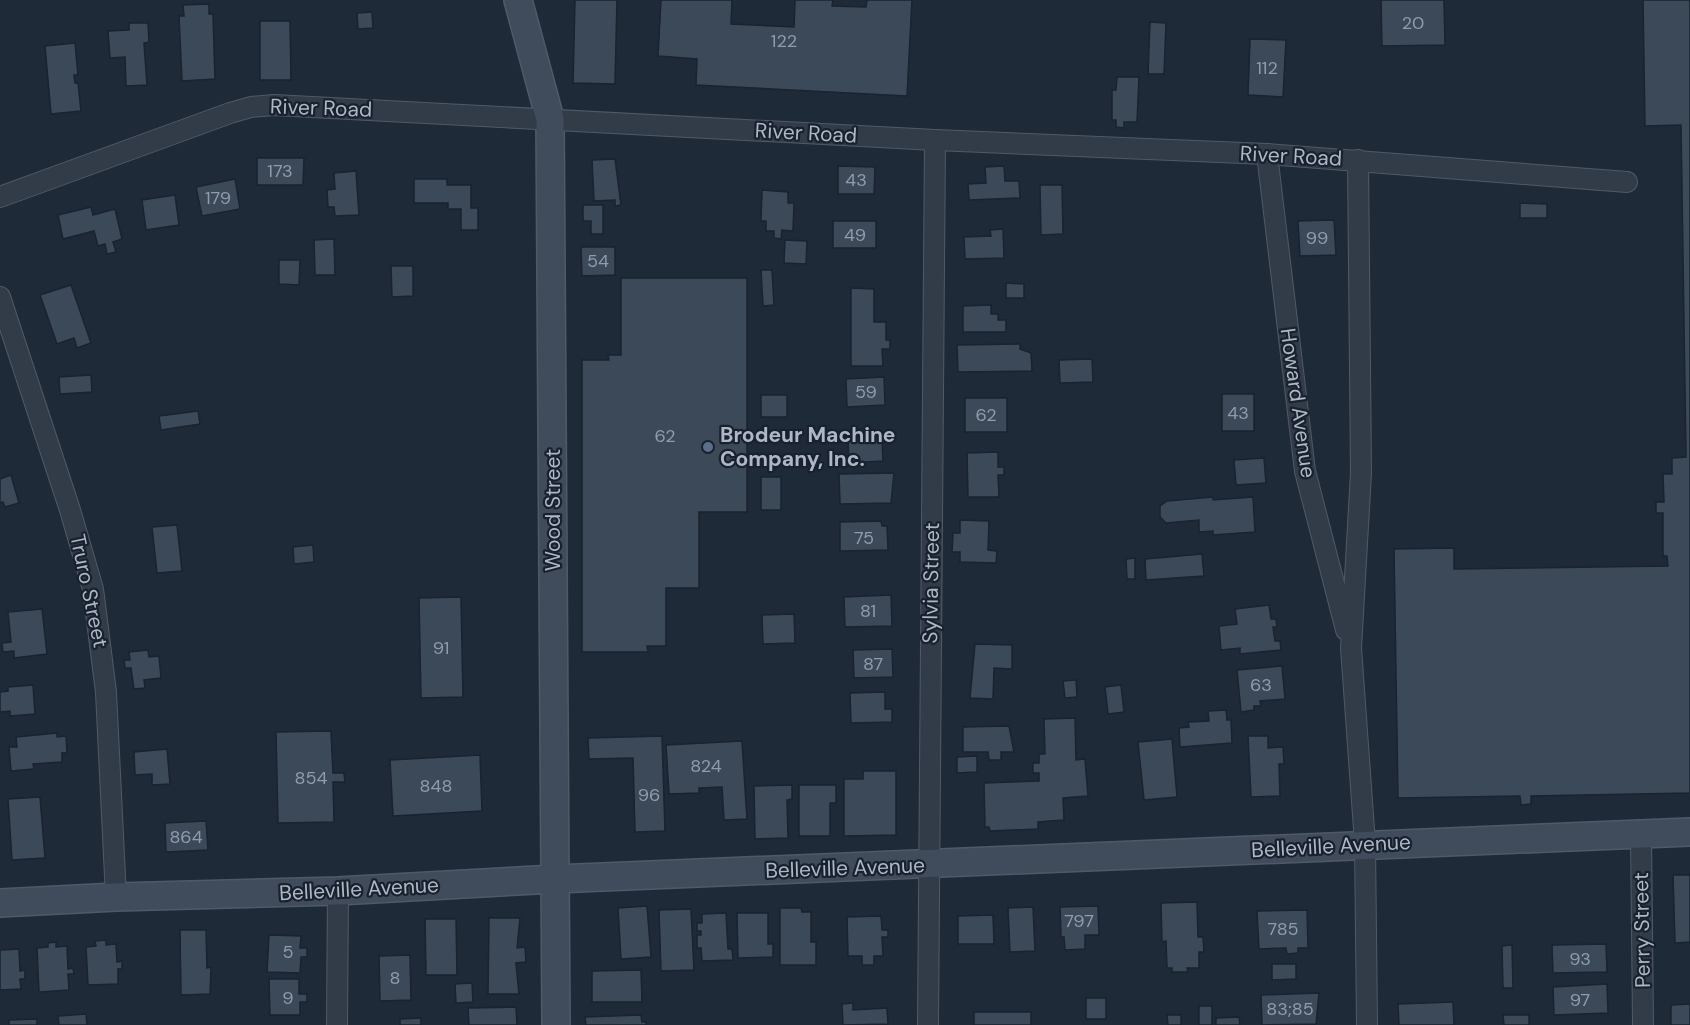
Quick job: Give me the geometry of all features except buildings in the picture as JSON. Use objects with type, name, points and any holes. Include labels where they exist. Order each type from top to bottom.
[{"type":"main road","name":"Wood Street","points":[[518,0],[550,119],[556,1025]]},
{"type":"main road","name":"Belleville Avenue","points":[[0,903],[116,897],[338,891],[555,879],[1365,843],[1690,832]]},
{"type":"street","name":"River Road","points":[[0,197],[252,107],[296,105],[935,140],[1267,154],[1627,182]]},
{"type":"street","name":"Sylvia Street","points":[[928,1025],[935,140]]},
{"type":"street","name":"Howard Avenue","points":[[1267,154],[1305,471],[1351,648]]},
{"type":"street","name":"Howard Avenue","points":[[1358,160],[1361,473],[1351,648],[1365,843],[1366,1025]]},
{"type":"street","name":"Truro Street","points":[[0,297],[70,510],[93,589],[106,692],[116,897]]},
{"type":"street","name":"Perry Street","points":[[1641,835],[1643,1025]]},
{"type":"street","points":[[337,1025],[338,891]]},
{"type":"place","name":"Brodeur Machine Company, Inc.","points":[[708,447]]}]
